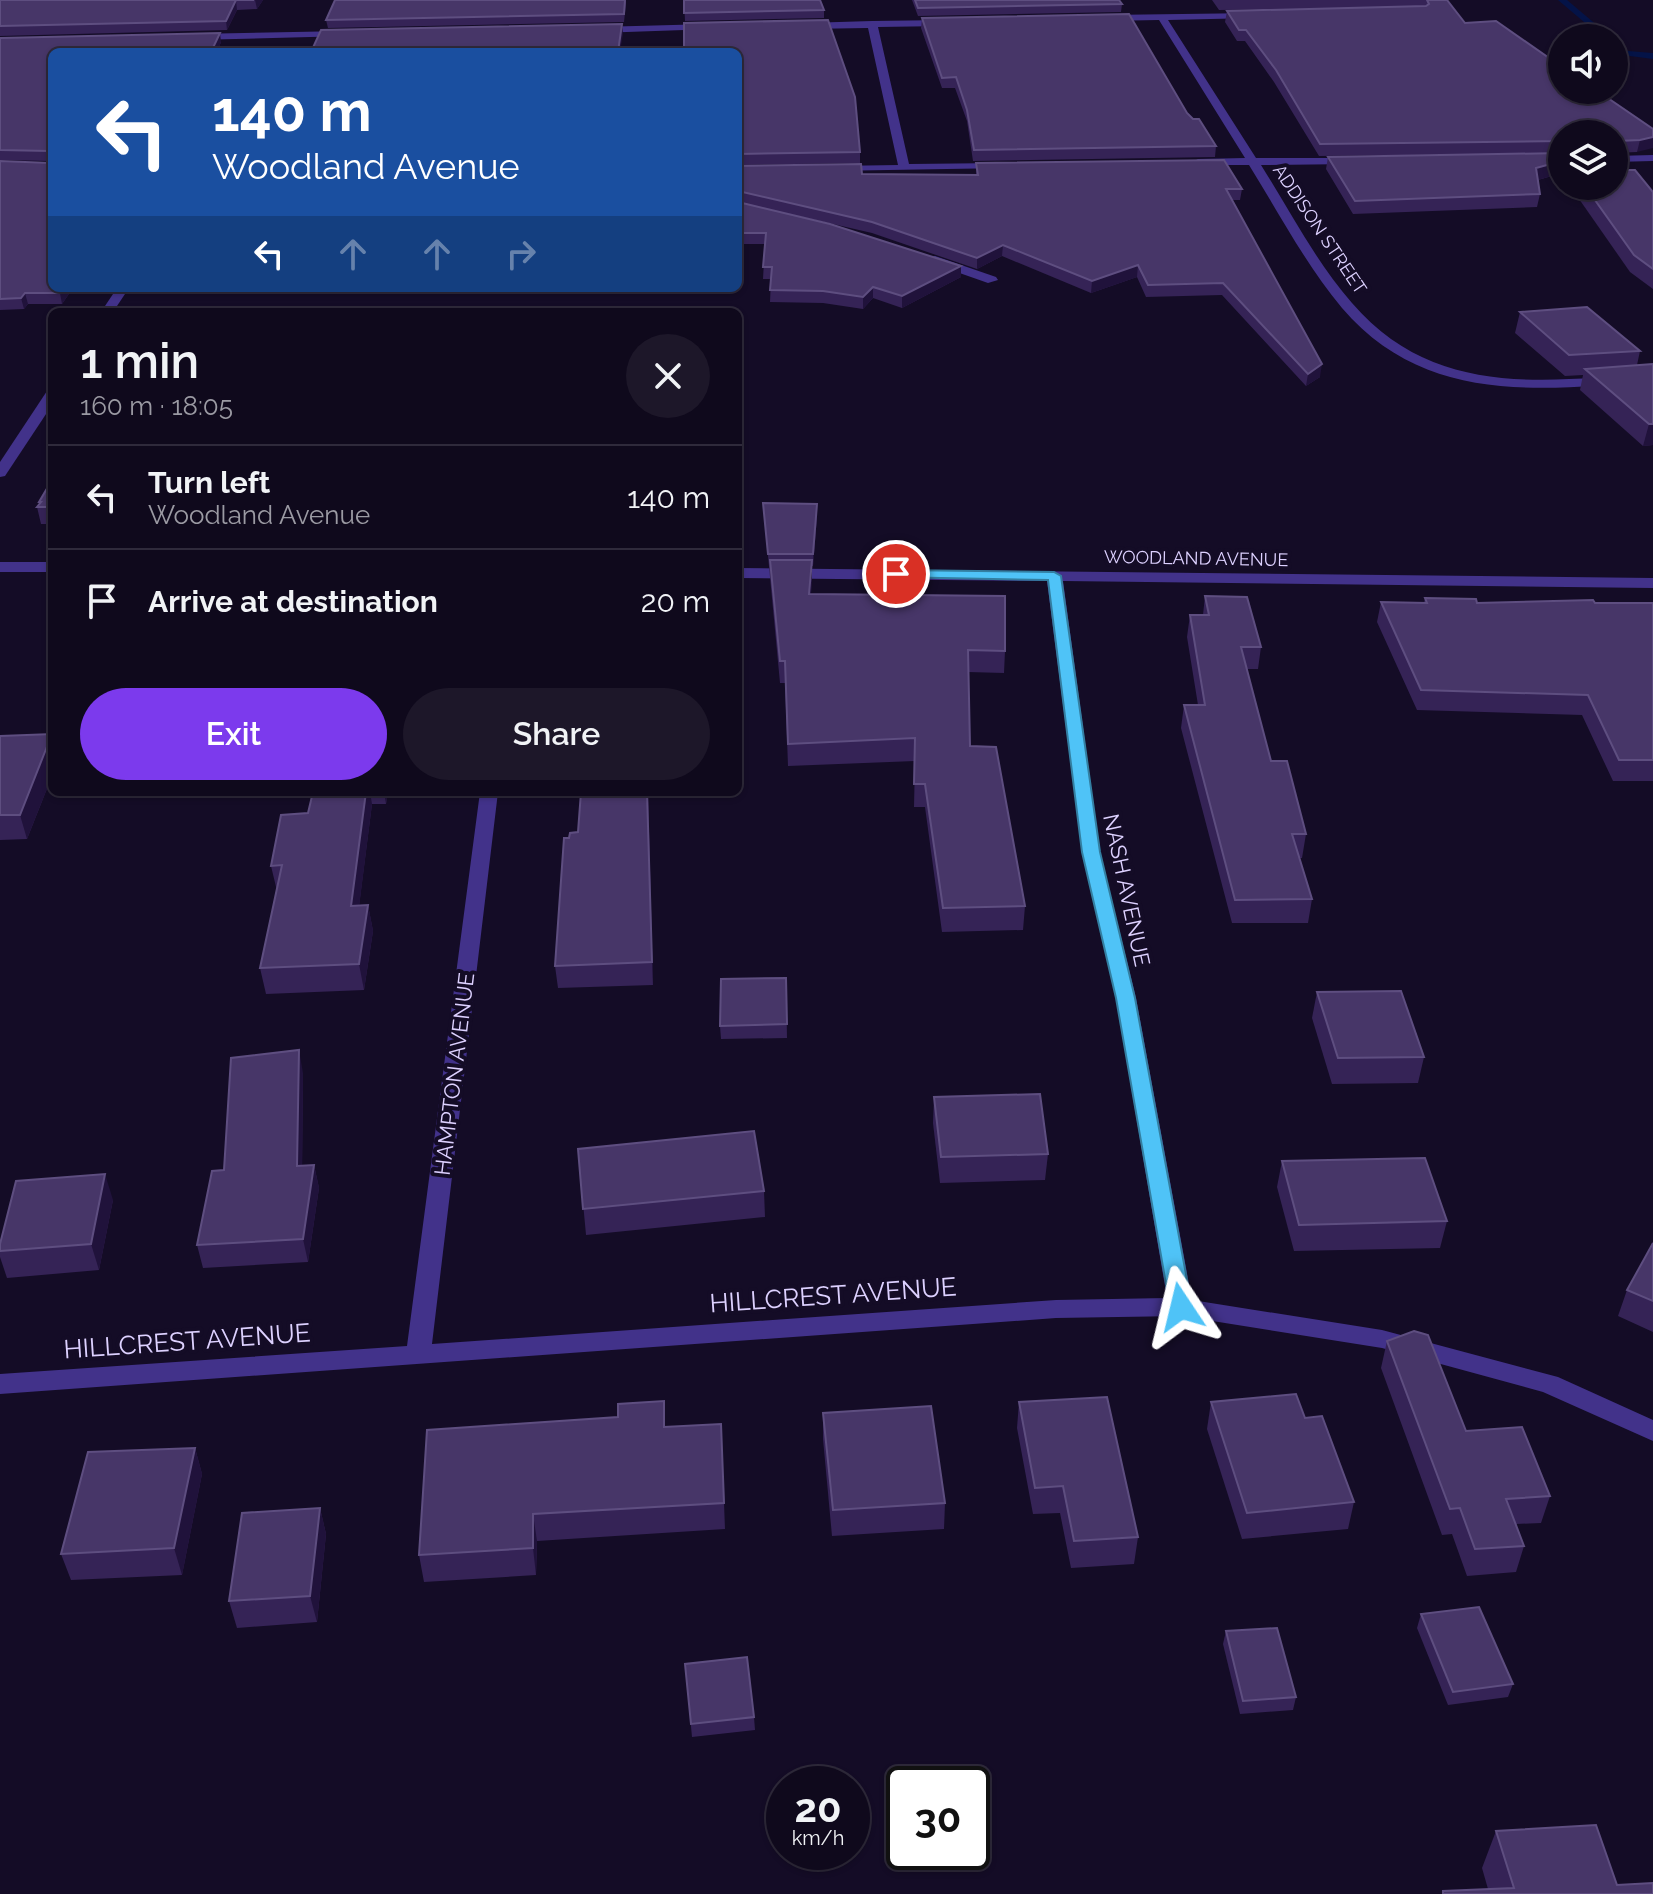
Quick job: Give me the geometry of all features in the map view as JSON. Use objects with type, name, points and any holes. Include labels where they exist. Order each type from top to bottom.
[{"type":"street","points":[[1101,19],[1269,15]]},
{"type":"street","name":"ADDISON STREET","points":[[1162,17],[1339,298],[1389,344],[1415,361],[1462,377],[1512,384],[1653,377]]},
{"type":"street","points":[[794,26],[964,22]]},
{"type":"street","points":[[872,24],[904,167]]},
{"type":"street","points":[[590,30],[716,27]]},
{"type":"street","points":[[185,37],[260,40],[355,34]]},
{"type":"street","points":[[1628,159],[1653,158]]},
{"type":"street","points":[[1189,162],[1361,161]]},
{"type":"street","points":[[813,169],[1015,165]]},
{"type":"street","points":[[921,255],[992,280]]},
{"type":"street","points":[[0,473],[48,400]]},
{"type":"street","points":[[0,567],[48,567]]},
{"type":"street","name":"WOODLAND AVENUE","points":[[742,573],[1653,583]]},
{"type":"street","name":"NASH AVENUE","points":[[1054,576],[1091,852],[1126,998],[1181,1307]]},
{"type":"street","name":"HAMPTON AVENUE","points":[[418,1356],[488,796]]},
{"type":"street","name":"HILLCREST AVENUE","points":[[0,1384],[1041,1310],[1181,1307],[1382,1339],[1549,1384],[1653,1431]]},
{"type":"building","points":[[0,0],[236,0],[226,21],[0,26]]},
{"type":"building","points":[[335,0],[625,0],[624,14],[326,20]]},
{"type":"building","points":[[684,0],[820,0],[824,10],[684,13]]},
{"type":"building","points":[[915,0],[1119,0],[1122,4],[918,8]]},
{"type":"building","points":[[1427,0],[1447,0],[1465,23],[1496,21],[1548,57],[1548,104],[1616,104],[1653,129],[1653,137],[1628,141],[1628,120],[1548,120],[1548,141],[1320,144],[1276,70],[1246,30],[1239,30],[1227,11],[1429,4]]},
{"type":"building","points":[[1129,14],[1187,113],[1193,119],[1199,119],[1216,146],[974,150],[967,110],[956,77],[942,78],[922,18]]},
{"type":"building","points":[[828,20],[855,97],[860,152],[742,154],[742,48],[684,48],[684,23]]},
{"type":"building","points":[[622,24],[619,48],[313,48],[321,30]]},
{"type":"building","points":[[220,33],[213,48],[48,48],[48,151],[0,150],[0,38]]},
{"type":"building","points":[[1548,153],[1548,165],[1536,168],[1540,194],[1355,201],[1328,157]]},
{"type":"building","points":[[1224,160],[1242,189],[1226,189],[1322,364],[1308,374],[1223,283],[1148,285],[1138,265],[1092,281],[1003,245],[977,258],[872,222],[742,192],[742,166],[861,164],[862,174],[978,175],[976,163]]},
{"type":"building","points":[[0,161],[48,163],[48,292],[60,293],[25,293],[21,298],[0,299]]},
{"type":"building","points":[[1628,170],[1635,170],[1653,192],[1653,269],[1634,255],[1595,200],[1628,200]]},
{"type":"building","points":[[742,203],[830,224],[961,266],[902,296],[873,287],[863,297],[823,291],[770,290],[772,267],[763,267],[766,233],[742,233]]},
{"type":"building","points":[[1587,307],[1640,351],[1569,355],[1520,312]]},
{"type":"building","points":[[1653,364],[1653,424],[1649,424],[1585,369]]},
{"type":"building","points":[[48,487],[48,507],[37,507]]},
{"type":"building","points":[[763,503],[817,504],[813,554],[768,554]]},
{"type":"building","points":[[770,560],[812,560],[809,594],[1005,596],[1005,651],[968,650],[970,746],[996,747],[1025,906],[943,908],[925,784],[914,784],[915,738],[788,744],[785,661],[780,661]]},
{"type":"building","points":[[1205,596],[1247,597],[1261,647],[1241,647],[1271,761],[1287,761],[1306,834],[1292,834],[1312,899],[1235,900],[1184,705],[1205,705],[1190,615],[1209,615]]},
{"type":"building","points":[[1425,598],[1476,599],[1477,603],[1593,600],[1595,603],[1653,603],[1653,760],[1619,760],[1588,695],[1421,690],[1381,602],[1427,603]]},
{"type":"building","points":[[48,734],[48,744],[20,815],[0,815],[0,736]]},
{"type":"building","points":[[312,796],[365,796],[351,906],[368,905],[359,964],[260,968],[282,865],[271,866],[281,815],[308,813]]},
{"type":"building","points":[[581,796],[647,796],[652,962],[555,966],[564,838],[578,832]]},
{"type":"building","points":[[786,978],[787,1024],[720,1026],[721,979]]},
{"type":"building","points":[[1401,991],[1424,1057],[1338,1058],[1317,992]]},
{"type":"building","points":[[299,1050],[297,1166],[314,1165],[303,1239],[197,1245],[212,1171],[224,1170],[231,1058]]},
{"type":"building","points":[[1040,1094],[1048,1154],[941,1157],[934,1097]]},
{"type":"building","points":[[754,1131],[764,1191],[583,1209],[578,1149]]},
{"type":"building","points":[[1425,1158],[1447,1221],[1299,1225],[1282,1161]]},
{"type":"building","points":[[105,1174],[91,1244],[0,1251],[16,1181]]},
{"type":"building","points":[[1653,1243],[1653,1301],[1627,1290]]},
{"type":"building","points":[[1414,1331],[1428,1335],[1466,1431],[1522,1427],[1550,1496],[1506,1499],[1524,1546],[1475,1549],[1460,1508],[1450,1509],[1387,1341]]},
{"type":"building","points":[[1296,1394],[1305,1418],[1322,1416],[1354,1502],[1247,1513],[1211,1402]]},
{"type":"building","points":[[1107,1397],[1138,1537],[1074,1541],[1063,1486],[1035,1488],[1019,1402]]},
{"type":"building","points":[[664,1401],[664,1427],[721,1424],[724,1503],[533,1514],[533,1548],[419,1555],[427,1430],[618,1417],[618,1404]]},
{"type":"building","points":[[931,1406],[945,1503],[833,1510],[823,1413]]},
{"type":"building","points":[[195,1448],[174,1548],[61,1554],[88,1452]]},
{"type":"building","points":[[320,1508],[310,1596],[229,1601],[242,1513]]},
{"type":"building","points":[[1479,1607],[1513,1684],[1453,1692],[1421,1614]]},
{"type":"building","points":[[1277,1628],[1296,1697],[1243,1701],[1226,1631]]},
{"type":"building","points":[[747,1657],[754,1717],[691,1724],[685,1664]]},
{"type":"building","points":[[1596,1825],[1617,1885],[1653,1883],[1653,1894],[1443,1894],[1443,1891],[1514,1888],[1496,1831]]},
{"type":"waterway","points":[[1562,0],[1591,24]]},
{"type":"waterway","points":[[1628,53],[1653,56]]},
{"type":"route","points":[[896,574],[1054,576],[1091,852],[1126,998],[1181,1307]]}]
